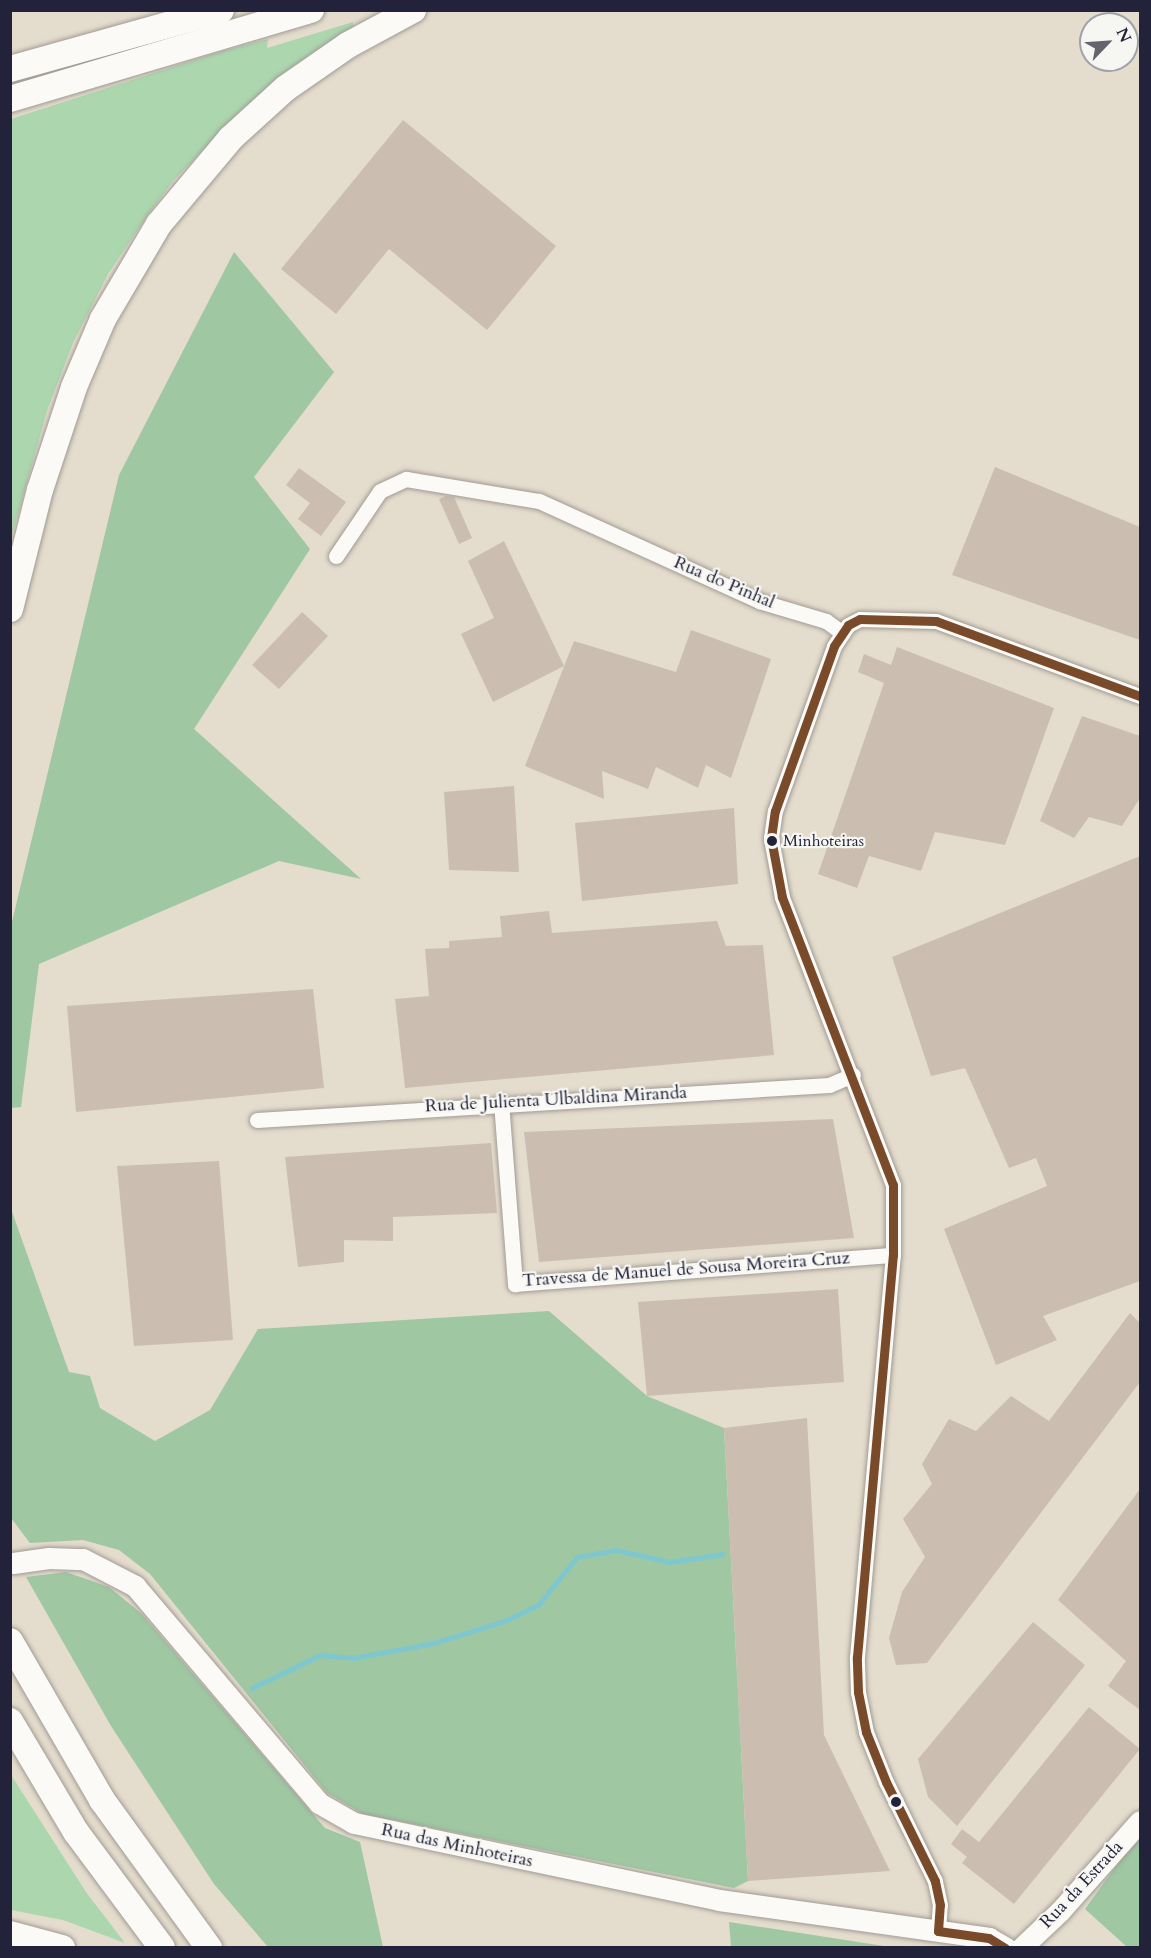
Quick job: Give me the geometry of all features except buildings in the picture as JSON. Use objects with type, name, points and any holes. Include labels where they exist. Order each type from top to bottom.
[{"type":"highway","points":[[12,68],[221,10]]},
{"type":"highway","points":[[10,99],[311,10]]},
{"type":"highway","points":[[10,609],[43,482],[74,387],[103,319],[159,224],[231,138],[286,87],[348,45],[413,10]]},
{"type":"highway","points":[[10,1641],[102,1800],[209,1947]]},
{"type":"highway","points":[[10,1721],[76,1832],[162,1947]]},
{"type":"highway","points":[[10,1934],[62,1947]]},
{"type":"main road","name":"Rua das Minhoteiras","points":[[13,1563],[49,1558],[83,1559],[135,1586],[319,1803],[335,1815],[374,1830],[719,1900],[989,1938],[1006,1947]]},
{"type":"main road","name":"Rua da Estrada","points":[[1021,1947],[1060,1911],[1140,1821]]},
{"type":"street","name":"Rua do Pinhal","points":[[336,556],[380,491],[406,478],[539,501],[759,601],[826,621],[841,632]]},
{"type":"street","points":[[938,1931],[940,1905],[935,1881],[886,1782],[866,1732],[858,1692],[857,1657],[893,1255],[893,1185],[853,1075],[782,897],[771,838],[775,811],[841,632],[848,625],[874,617],[936,621],[1140,696]]},
{"type":"street","name":"Rua de Julienta Ulbaldina Miranda","points":[[257,1120],[501,1102],[829,1085],[853,1075]]},
{"type":"street","name":"Travessa de Manuel de Sousa Moreira Cruz","points":[[501,1102],[515,1284],[893,1255]]},
{"type":"green space","points":[[353,22],[353,28],[314,52],[243,109],[173,181],[108,274],[73,343],[48,408],[11,538],[11,119],[219,52],[268,39],[267,48]]},
{"type":"green space","points":[[234,252],[334,372],[254,477],[310,549],[194,729],[361,879],[279,861],[39,964],[21,1107],[11,1108],[11,926],[119,475]]},
{"type":"green space","points":[[11,1209],[69,1372],[90,1376],[100,1408],[155,1441],[210,1410],[258,1329],[549,1311],[647,1396],[724,1428],[748,1881],[734,1888],[363,1814],[327,1793],[150,1574],[119,1550],[83,1540],[30,1543],[11,1518]]},
{"type":"green space","points":[[66,1572],[109,1587],[142,1614],[325,1828],[360,1842],[383,1947],[268,1947],[214,1884],[111,1726],[26,1577]]},
{"type":"green space","points":[[11,1775],[86,1892],[125,1943],[63,1920],[11,1910]]},
{"type":"green space","points":[[1140,1833],[1140,1947],[1127,1947],[1085,1909]]},
{"type":"green space","points":[[729,1922],[890,1947],[731,1947]]},
{"type":"waterway","points":[[252,1688],[320,1655],[353,1658],[434,1643],[507,1620],[538,1605],[577,1557],[616,1550],[670,1562],[722,1554]]},
{"type":"transit line","points":[[938,1931],[940,1905],[935,1881],[886,1782],[866,1732],[858,1692],[857,1657],[893,1255],[893,1185],[782,897],[771,838],[775,811],[834,646],[848,625],[860,619],[936,621],[1140,696]]},
{"type":"transit line","points":[[938,1931],[989,1938],[1005,1948]]},
{"type":"place","name":"Minhoteiras","points":[[772,841]]}]
